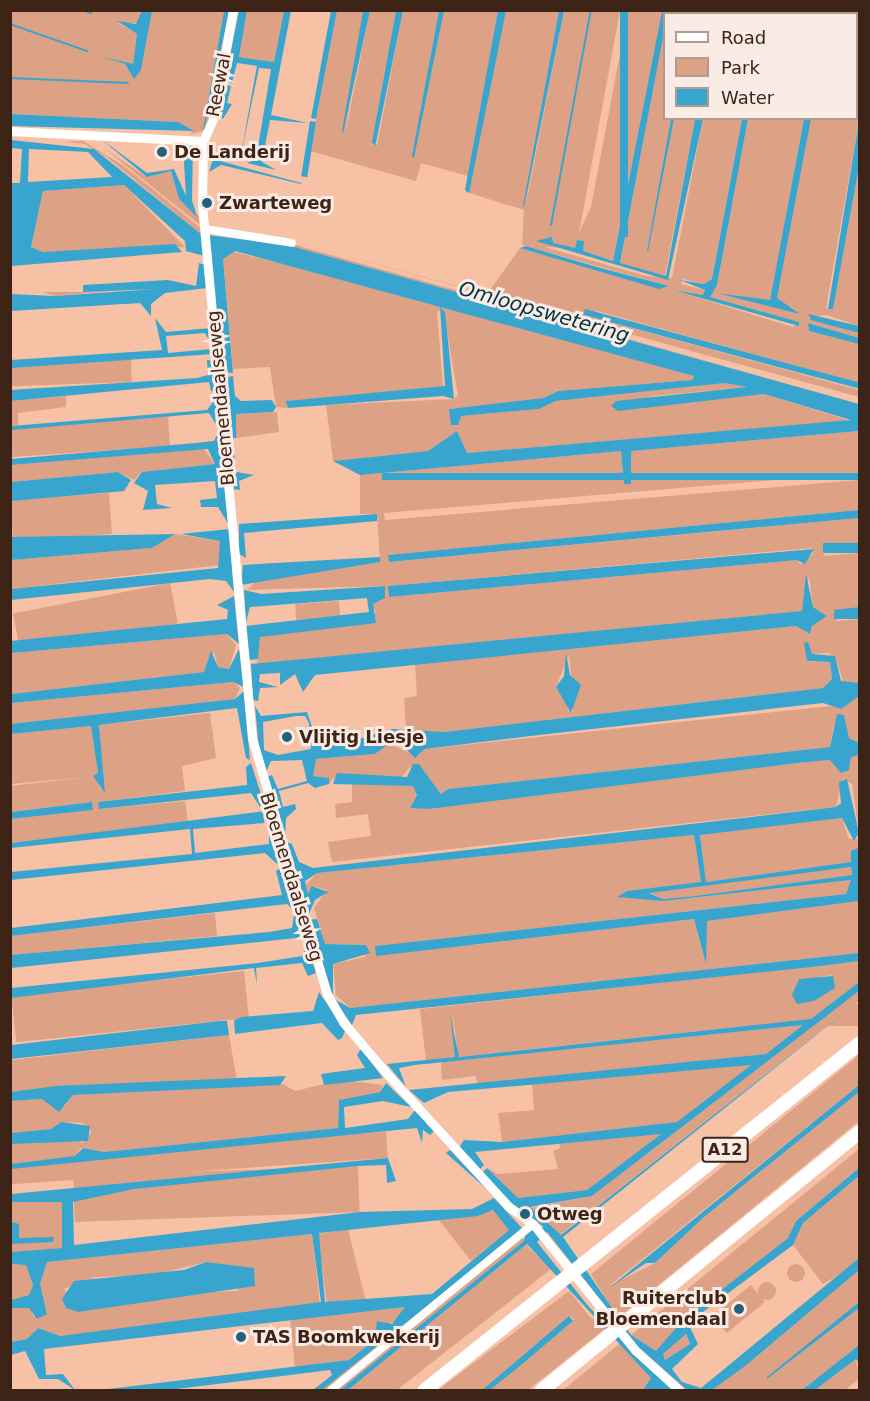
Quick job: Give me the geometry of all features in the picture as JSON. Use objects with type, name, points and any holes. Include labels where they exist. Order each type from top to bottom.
[{"type":"highway","name":"A12","points":[[424,1390],[860,1043]]},
{"type":"highway","points":[[542,1390],[860,1131]]},
{"type":"street","name":"Reewal","points":[[206,235],[203,141],[211,129],[233,10]]},
{"type":"street","points":[[10,131],[203,141]]},
{"type":"street","points":[[206,235],[292,243]]},
{"type":"street","name":"Bloemendaalseweg","points":[[206,235],[255,757],[327,994],[343,1022],[389,1076],[508,1206],[537,1230],[635,1350],[680,1390]]},
{"type":"street","points":[[331,1390],[537,1230]]},
{"type":"green space","points":[[11,11],[142,11],[139,23],[118,23],[137,34],[133,64],[101,56],[125,64],[134,78],[141,70],[152,11],[224,11],[203,129],[230,11],[206,130],[185,136],[193,133],[178,122],[11,114]]},
{"type":"green space","points":[[247,11],[284,11],[274,62],[239,57]]},
{"type":"green space","points":[[337,11],[363,11],[345,134],[370,11],[396,11],[372,146],[377,145],[403,11],[439,11],[414,158],[444,11],[498,11],[468,176],[421,163],[416,181],[310,151]]},
{"type":"green space","points":[[506,11],[559,11],[525,208],[564,11],[620,11],[579,233],[591,207],[628,11],[662,11],[613,261],[582,251],[583,241],[578,240],[575,248],[545,247],[646,276],[672,278],[703,120],[742,120],[712,279],[704,284],[683,279],[681,284],[705,290],[704,295],[673,290],[793,327],[799,322],[709,297],[710,291],[717,285],[748,120],[804,120],[770,301],[717,293],[800,310],[779,304],[777,298],[811,120],[858,120],[858,12],[832,11],[859,11],[859,121],[826,308],[833,309],[859,167],[859,326],[827,315],[807,317],[859,333],[859,338],[808,323],[809,331],[859,344],[859,383],[597,311],[584,315],[859,390],[859,397],[288,240],[487,294],[520,248],[669,286],[522,245],[524,210],[466,192]]},
{"type":"green space","points":[[663,34],[663,120],[671,120],[648,252],[674,120],[695,120],[665,276],[620,264]]},
{"type":"green space","points":[[83,141],[124,166],[202,229],[201,234],[108,158],[85,144],[66,142]]},
{"type":"green space","points":[[105,149],[147,177],[171,171],[179,199],[200,217],[200,225]]},
{"type":"green space","points":[[124,185],[185,247],[43,252],[31,247],[43,191]]},
{"type":"green space","points":[[208,232],[292,244],[859,404],[291,246]]},
{"type":"green space","points":[[230,251],[440,303],[694,375],[692,380],[558,391],[543,398],[449,409],[452,425],[461,416],[539,409],[556,401],[725,383],[748,387],[653,396],[612,409],[764,394],[851,421],[467,453],[457,431],[428,451],[333,461],[326,405],[454,399],[458,395],[443,309],[437,312],[443,387],[287,401],[288,408],[276,407],[270,367],[233,369],[223,259]]},
{"type":"green space","points":[[156,287],[55,296],[43,292],[83,292]]},
{"type":"green space","points":[[131,359],[132,382],[12,386],[11,363]]},
{"type":"green space","points":[[66,396],[66,407],[18,413],[18,425],[11,426],[11,401]]},
{"type":"green space","points":[[277,412],[279,432],[236,438],[236,414]]},
{"type":"green space","points":[[168,416],[170,446],[12,457],[10,427]]},
{"type":"green space","points":[[859,431],[859,473],[384,513],[385,520],[859,480],[859,510],[389,555],[390,562],[859,518],[859,543],[823,546],[824,556],[859,553],[859,607],[833,611],[837,621],[859,619],[859,683],[844,685],[837,662],[829,653],[812,654],[805,642],[810,662],[830,662],[832,679],[823,688],[444,732],[406,732],[404,698],[417,696],[415,664],[796,626],[810,634],[812,626],[827,616],[813,607],[809,576],[802,611],[257,665],[260,637],[376,613],[372,604],[382,600],[384,586],[247,590],[259,578],[380,562],[377,514],[360,514],[360,475],[621,451],[624,484],[631,483],[630,451]],"holes":[[[812,548],[813,554],[801,564],[797,560],[389,597],[389,586]],[[569,655],[573,696],[573,712],[568,711],[567,698],[556,687]]]},
{"type":"green space","points":[[204,449],[215,464],[142,472],[134,480],[118,472],[11,482],[11,465]]},
{"type":"green space","points":[[109,493],[112,534],[13,541],[10,500]]},
{"type":"green space","points":[[175,534],[220,541],[221,565],[11,589],[11,560],[152,548]]},
{"type":"green space","points":[[170,583],[178,623],[21,654],[13,614]]},
{"type":"green space","points":[[339,601],[340,617],[296,620],[295,604]]},
{"type":"green space","points":[[227,634],[236,645],[229,669],[218,667],[214,652],[204,672],[11,694],[10,653]]},
{"type":"green space","points":[[233,682],[240,688],[235,699],[11,724],[10,703]]},
{"type":"green space","points":[[859,696],[859,743],[848,738],[844,715],[834,725],[830,747],[448,789],[441,794],[423,769],[410,767],[401,778],[333,778],[329,784],[329,778],[313,776],[312,770],[316,759],[375,754],[389,744],[418,756],[425,749],[831,706]]},
{"type":"green space","points":[[210,713],[216,758],[182,766],[185,791],[98,802],[100,809],[185,801],[188,823],[11,843],[11,819],[93,810],[92,802],[11,812],[10,786],[87,777],[11,784],[11,734],[91,726],[98,773],[93,777],[99,779],[101,794],[99,725]]},
{"type":"green space","points":[[859,755],[859,833],[852,784],[843,779],[836,807],[332,862],[328,842],[371,836],[368,814],[336,818],[335,804],[352,802],[352,784],[413,786],[417,794],[410,807],[429,809],[797,763],[830,760],[850,767],[851,756]]},
{"type":"green space","points":[[842,818],[849,839],[859,839],[859,866],[857,848],[851,862],[706,882],[700,834]]},
{"type":"green space","points":[[694,835],[701,883],[627,891],[663,901],[851,880],[850,889],[846,894],[375,946],[474,945],[694,919],[706,964],[706,921],[859,901],[859,953],[350,1008],[336,995],[333,964],[365,957],[366,945],[325,944],[314,908],[327,890],[313,886],[308,894],[305,886],[317,873]]},
{"type":"green space","points":[[851,867],[852,875],[695,896],[663,899],[649,892]]},
{"type":"green space","points":[[215,913],[217,936],[11,955],[11,936]]},
{"type":"green space","points":[[859,961],[859,982],[811,1019],[458,1057],[453,1014],[455,1057],[426,1061],[420,1009]],"holes":[[[831,975],[834,988],[797,1004],[799,981]]]},
{"type":"green space","points":[[244,971],[249,1018],[16,1042],[11,995]]},
{"type":"green space","points":[[859,991],[859,1001],[560,1235],[530,1208],[592,1196]]},
{"type":"green space","points":[[482,1004],[859,1004],[859,1026],[482,1026]]},
{"type":"green space","points":[[803,1025],[766,1054],[477,1086],[476,1076],[442,1080],[441,1062]]},
{"type":"green space","points":[[229,1035],[237,1081],[11,1092],[11,1060]]},
{"type":"green space","points":[[859,1055],[859,1085],[609,1286],[655,1263],[704,1217],[859,1092],[859,1121],[618,1318],[591,1274]]},
{"type":"green space","points":[[747,1062],[751,1065],[678,1122],[502,1142],[498,1113],[534,1110],[532,1083]]},
{"type":"green space","points":[[341,1080],[383,1085],[380,1092],[339,1100],[338,1128],[104,1152],[81,1148],[75,1156],[11,1164],[10,1144],[72,1137],[83,1143],[92,1131],[82,1123],[61,1122],[51,1129],[11,1133],[11,1101],[42,1099],[64,1107],[73,1095],[283,1084],[295,1091]]},
{"type":"green space","points":[[386,1132],[388,1158],[12,1184],[10,1158]]},
{"type":"green space","points":[[655,1132],[661,1134],[587,1190],[518,1198],[487,1168],[498,1174],[558,1169],[553,1151],[560,1148],[559,1142]]},
{"type":"green space","points":[[859,1149],[859,1168],[796,1221],[788,1238],[684,1319],[659,1349],[654,1352],[631,1335]]},
{"type":"green space","points":[[358,1166],[360,1212],[75,1222],[73,1176]]},
{"type":"green space","points":[[859,1176],[859,1263],[823,1284],[793,1245],[803,1223]]},
{"type":"green space","points":[[58,1200],[62,1202],[62,1248],[11,1252],[11,1244],[54,1238],[19,1238],[11,1222],[11,1202]]},
{"type":"green space","points":[[494,1210],[509,1230],[471,1261],[438,1219]]},
{"type":"green space","points":[[348,1229],[366,1302],[327,1304],[318,1234]]},
{"type":"green space","points":[[514,1233],[525,1240],[340,1390],[322,1390]]},
{"type":"green space","points":[[312,1234],[320,1305],[60,1336],[38,1328],[27,1339],[11,1342],[10,1308],[30,1308],[34,1317],[47,1314],[40,1284],[47,1262]],"holes":[[[206,1262],[236,1266],[238,1291],[183,1293],[78,1312],[64,1289],[95,1277],[153,1275]]]},
{"type":"green space","points":[[526,1245],[551,1269],[397,1390],[348,1390]]},
{"type":"green space","points":[[10,1264],[26,1265],[33,1285],[29,1295],[11,1300]]},
{"type":"green space","points":[[796,1264],[802,1267],[805,1273],[802,1279],[796,1282],[790,1279],[787,1273],[790,1267]]},
{"type":"green space","points":[[859,1270],[859,1302],[767,1379],[859,1308],[859,1345],[802,1390],[712,1390]]},
{"type":"green space","points":[[767,1282],[773,1285],[776,1291],[773,1297],[767,1300],[761,1297],[758,1291],[761,1285]]},
{"type":"green space","name":"Ruiterclub Bloemendaal","points":[[751,1285],[765,1302],[727,1333],[713,1316]]},
{"type":"green space","points":[[569,1291],[590,1317],[607,1327],[528,1390],[490,1390],[574,1319],[569,1316],[482,1390],[438,1390]]},
{"type":"green space","points":[[405,1307],[401,1318],[373,1332],[374,1339],[349,1360],[295,1367],[290,1318]]},
{"type":"green space","points":[[685,1334],[690,1344],[665,1360],[663,1354]]},
{"type":"green space","points":[[623,1341],[655,1377],[643,1390],[563,1390]]},
{"type":"green space","points":[[856,1359],[859,1379],[845,1390],[815,1390]]},
{"type":"water","points":[[239,10],[247,11],[239,57],[274,62],[284,11],[291,11],[271,115],[308,123],[270,120],[262,162],[276,170],[247,163],[256,159],[271,69],[259,68],[240,159],[257,66],[237,63],[232,83],[225,82]]},
{"type":"water","points":[[142,11],[152,11],[141,70],[134,79],[125,64],[100,56],[133,64],[137,34],[117,21],[136,24]]},
{"type":"water","points":[[224,11],[229,11],[204,130],[203,129]]},
{"type":"water","points":[[331,11],[337,11],[316,119],[311,118]]},
{"type":"water","points":[[363,11],[370,11],[343,133],[342,131]]},
{"type":"water","points":[[396,11],[403,11],[375,147],[372,142]]},
{"type":"water","points":[[439,11],[444,11],[414,158],[412,156]]},
{"type":"water","points":[[498,11],[506,11],[469,193],[465,190]]},
{"type":"water","points":[[559,11],[564,11],[524,207],[523,206]]},
{"type":"water","points":[[620,11],[628,11],[628,237],[620,237]]},
{"type":"water","points":[[662,11],[668,11],[663,12],[663,37],[620,263],[666,276],[695,120],[703,120],[668,280],[536,241],[552,237],[553,243],[575,248],[577,240],[584,241],[583,251],[613,261]]},
{"type":"water","points":[[224,85],[231,86],[227,103],[232,104],[223,119],[218,118]]},
{"type":"water","points":[[11,114],[178,122],[194,131],[11,126]]},
{"type":"water","points":[[671,120],[674,120],[648,252]]},
{"type":"water","points":[[742,120],[748,120],[717,285],[710,297],[799,322],[799,326],[673,290],[703,295],[705,290],[680,280],[704,284],[712,279]]},
{"type":"water","points":[[804,120],[811,120],[777,298],[800,314],[717,293],[770,300]]},
{"type":"water","points":[[310,121],[316,122],[307,177],[301,176]]},
{"type":"water","points":[[859,121],[859,167],[833,309],[828,309]]},
{"type":"water","points":[[101,139],[147,173],[174,169],[186,196],[183,145],[193,146],[192,200],[197,217],[179,199],[171,171],[147,177]]},
{"type":"water","points":[[11,140],[94,149],[201,234],[204,256],[186,251],[185,241],[124,185],[43,191],[31,247],[43,252],[175,244],[182,252],[11,266],[10,183],[20,183],[22,149],[11,148]],"holes":[[[29,149],[88,152],[112,177],[28,182]]]},
{"type":"water","points":[[213,159],[301,184],[221,165],[209,172]]},
{"type":"water","points":[[208,235],[291,246],[859,404],[859,431],[631,451],[631,484],[624,484],[621,451],[360,475],[333,461],[428,451],[457,431],[467,453],[851,420],[764,394],[618,411],[611,406],[616,401],[747,387],[725,383],[556,401],[539,409],[461,416],[458,425],[451,425],[449,409],[543,398],[558,391],[692,380],[694,376],[235,251],[223,259],[233,373],[222,372]]},
{"type":"water","points":[[526,246],[669,286],[659,289],[520,248]]},
{"type":"water","points":[[199,263],[205,265],[207,288],[165,293],[151,304],[151,316],[140,303],[11,311],[10,294],[55,296],[156,289],[83,292],[83,285],[168,280],[196,286]]},
{"type":"water","points":[[440,307],[445,312],[454,399],[443,396],[288,408],[286,401],[445,386]]},
{"type":"water","points":[[585,309],[859,383],[858,388],[583,315]]},
{"type":"water","points":[[808,314],[859,326],[859,333],[811,320]]},
{"type":"water","points":[[155,318],[166,332],[211,328],[212,345],[205,333],[166,336],[168,353],[212,349],[214,354],[11,368],[11,360],[162,350]]},
{"type":"water","points":[[808,323],[859,338],[859,344],[809,331]]},
{"type":"water","points":[[207,360],[214,361],[217,393],[211,391],[209,382],[11,401],[11,390],[197,378],[208,375]]},
{"type":"water","points":[[233,376],[235,396],[241,401],[272,400],[276,407],[273,412],[236,414],[236,438],[229,438],[223,378]]},
{"type":"water","points":[[217,397],[218,428],[209,413],[11,430],[11,426],[207,410]]},
{"type":"water","points":[[218,433],[229,525],[218,507],[201,507],[200,500],[217,498],[215,481],[155,485],[157,504],[172,508],[143,510],[148,491],[134,483],[142,472],[215,464],[208,449],[11,465],[11,459],[214,441]]},
{"type":"water","points":[[233,444],[236,472],[254,475],[239,481],[240,490],[233,489],[229,445]]},
{"type":"water","points":[[118,472],[131,480],[124,491],[11,501],[11,482]]},
{"type":"water","points":[[382,473],[859,473],[859,480],[382,480]]},
{"type":"water","points":[[859,510],[859,518],[389,562],[388,555]]},
{"type":"water","points":[[377,514],[377,521],[244,533],[246,558],[239,554],[239,524]]},
{"type":"water","points":[[229,529],[234,592],[226,581],[210,579],[11,600],[11,589],[218,568],[220,541],[181,534]]},
{"type":"water","points":[[175,534],[152,548],[11,560],[11,537]]},
{"type":"water","points":[[823,543],[859,543],[859,553],[823,553]]},
{"type":"water","points":[[814,549],[805,564],[797,560],[389,597],[388,586]]},
{"type":"water","points":[[380,557],[380,562],[241,585],[243,565]]},
{"type":"water","points":[[806,574],[813,607],[827,616],[812,626],[810,634],[796,626],[315,675],[303,692],[295,674],[280,685],[280,673],[260,674],[259,682],[278,687],[260,688],[258,701],[253,700],[251,664],[802,611]]},
{"type":"water","points":[[385,586],[385,598],[373,604],[376,623],[260,637],[258,659],[249,660],[246,626],[369,612],[367,598],[250,607],[246,622],[244,590],[261,594]]},
{"type":"water","points":[[234,596],[239,644],[227,634],[11,653],[10,641],[227,619],[228,610],[217,605]]},
{"type":"water","points":[[859,607],[859,619],[834,619],[834,610]]},
{"type":"water","points":[[808,642],[812,654],[835,656],[841,681],[860,683],[859,696],[841,709],[823,703],[539,735],[425,749],[415,758],[402,745],[389,744],[375,754],[316,759],[313,776],[329,778],[329,784],[315,788],[308,783],[279,791],[283,807],[295,804],[296,809],[286,818],[285,838],[266,777],[272,775],[278,789],[307,781],[302,760],[271,761],[266,772],[260,761],[255,706],[261,716],[307,712],[317,741],[359,739],[392,729],[444,732],[823,688],[832,679],[830,662],[807,661],[804,643]],"holes":[[[305,716],[309,723],[311,749],[278,755],[264,750],[263,722]]]},
{"type":"water","points":[[239,649],[244,687],[233,682],[11,703],[11,694],[204,672],[211,651],[218,667],[229,669]]},
{"type":"water","points":[[566,653],[570,675],[581,685],[571,713],[556,687],[564,676]]},
{"type":"water","points":[[244,691],[250,760],[246,758],[237,708],[99,725],[105,793],[93,776],[98,773],[91,726],[11,734],[10,724],[235,699]]},
{"type":"water","points":[[837,714],[844,715],[849,738],[859,743],[859,755],[851,757],[849,770],[841,773],[830,760],[429,809],[410,808],[417,795],[413,786],[333,784],[337,773],[407,777],[413,764],[419,764],[441,794],[448,789],[830,747]]},
{"type":"water","points":[[251,763],[264,804],[260,807],[251,793],[99,809],[98,802],[247,785],[246,767]]},
{"type":"water","points":[[847,779],[859,833],[854,841],[842,818],[700,835],[706,882],[851,862],[851,851],[858,848],[859,901],[707,921],[706,964],[694,919],[376,956],[375,946],[846,894],[851,880],[663,901],[617,897],[627,891],[701,882],[694,835],[317,873],[305,881],[308,894],[312,886],[328,892],[315,900],[309,914],[286,842],[292,844],[299,862],[313,868],[836,807],[841,803],[839,782]],"holes":[[[851,867],[852,875],[663,899],[649,893]]]},
{"type":"water","points":[[92,802],[93,810],[11,819],[11,812]]},
{"type":"water","points":[[265,811],[264,823],[193,829],[195,853],[269,844],[269,827],[282,860],[277,864],[265,853],[11,880],[11,872],[192,854],[190,829],[11,848],[11,843]]},
{"type":"water","points":[[282,867],[296,912],[287,904],[11,936],[11,928],[282,895],[276,871]]},
{"type":"water","points":[[294,915],[299,916],[306,942],[296,938],[11,968],[10,955],[269,932],[292,928]]},
{"type":"water","points":[[317,919],[325,944],[366,945],[370,953],[333,964],[333,996],[308,920]]},
{"type":"water","points":[[307,945],[316,973],[308,976],[302,963],[256,968],[257,985],[254,968],[11,998],[11,988],[258,963],[302,956]]},
{"type":"water","points":[[859,953],[859,961],[812,967],[356,1015],[352,1025],[334,999],[350,1008]]},
{"type":"water","points":[[833,976],[835,988],[814,1001],[797,1004],[792,995],[799,979]]},
{"type":"water","points":[[859,982],[859,991],[592,1196],[530,1207],[561,1235],[859,1001],[563,1237],[631,1335],[656,1351],[684,1319],[788,1238],[796,1221],[859,1168],[859,1176],[803,1223],[793,1245],[688,1323],[698,1344],[672,1369],[682,1382],[701,1388],[859,1258],[859,1270],[745,1366],[712,1390],[687,1390],[636,1345],[547,1232],[537,1242],[589,1307],[673,1390],[643,1390],[651,1378],[527,1244],[348,1390],[340,1390],[524,1241],[526,1232],[544,1227],[512,1205],[482,1173],[487,1168],[518,1198],[587,1190],[661,1134],[475,1152],[484,1165],[479,1170],[459,1148],[464,1140],[502,1142],[677,1122],[751,1065],[448,1092],[424,1103],[409,1090],[766,1054],[803,1025],[415,1065],[399,1068],[406,1087],[387,1064],[455,1057],[450,1014],[459,1057],[811,1019]],"holes":[[[686,1334],[690,1344],[665,1360],[663,1354]]]},
{"type":"water","points":[[319,992],[345,1031],[342,1038],[338,1040],[322,1023],[235,1034],[234,1020],[242,1017],[313,1011]]},
{"type":"water","points":[[227,1021],[229,1035],[11,1059],[11,1045]]},
{"type":"water","points":[[361,1049],[383,1078],[324,1085],[321,1074],[365,1068],[357,1055]]},
{"type":"water","points":[[286,1076],[280,1085],[73,1095],[59,1112],[42,1099],[11,1101],[11,1092],[56,1086]]},
{"type":"water","points":[[386,1083],[411,1107],[383,1101],[344,1107],[345,1128],[408,1119],[415,1110],[434,1131],[430,1135],[423,1130],[422,1143],[417,1128],[11,1169],[11,1164],[75,1156],[83,1148],[104,1152],[338,1128],[339,1100],[380,1092]]},
{"type":"water","points":[[859,1085],[859,1092],[704,1217],[655,1263],[646,1263],[609,1288]]},
{"type":"water","points":[[61,1122],[90,1126],[88,1141],[11,1144],[11,1133],[51,1129]]},
{"type":"water","points":[[450,1150],[490,1192],[446,1153]]},
{"type":"water","points":[[388,1158],[396,1181],[387,1183],[386,1165],[358,1166],[134,1189],[73,1202],[74,1245],[360,1212],[472,1209],[494,1198],[523,1229],[322,1390],[313,1390],[332,1375],[330,1370],[168,1390],[100,1390],[349,1360],[374,1340],[377,1321],[392,1324],[405,1307],[44,1349],[46,1375],[63,1374],[75,1390],[58,1379],[39,1379],[25,1351],[11,1355],[11,1342],[27,1339],[38,1328],[60,1336],[321,1302],[312,1234],[47,1262],[40,1284],[47,1314],[37,1319],[29,1308],[11,1308],[11,1300],[29,1295],[33,1285],[26,1265],[11,1264],[10,1252],[62,1248],[62,1202],[11,1202],[11,1194]],"holes":[[[493,1210],[509,1230],[432,1294],[325,1302],[319,1233],[478,1216]]]},
{"type":"water","points":[[11,1222],[19,1224],[19,1238],[54,1237],[53,1242],[11,1244]]},
{"type":"water","points":[[206,1262],[254,1268],[255,1286],[78,1312],[66,1308],[62,1299],[74,1281],[184,1270]]},
{"type":"water","points":[[859,1302],[859,1308],[767,1379],[767,1377]]},
{"type":"water","points":[[569,1316],[573,1321],[490,1390],[482,1390]]},
{"type":"water","points":[[859,1345],[859,1363],[856,1359],[815,1390],[802,1390]]},
{"type":"waterway","points":[[83,10],[91,13]]},
{"type":"waterway","points":[[551,225],[591,10]]},
{"type":"waterway","points":[[10,24],[87,51]]},
{"type":"waterway","points":[[10,78],[128,83]]},
{"type":"place","name":"De Landerij","points":[[162,152]]},
{"type":"place","name":"Zwarteweg","points":[[207,203]]},
{"type":"place","name":"Vlijtig Liesje","points":[[287,737]]},
{"type":"place","name":"Otweg","points":[[525,1214]]},
{"type":"place","name":"Ruiterclub Bloemendaal","points":[[739,1309]]},
{"type":"place","name":"TAS Boomkwekerij","points":[[241,1337]]},
{"type":"water label","name":"Omloopswetering","points":[[544,312]]}]
